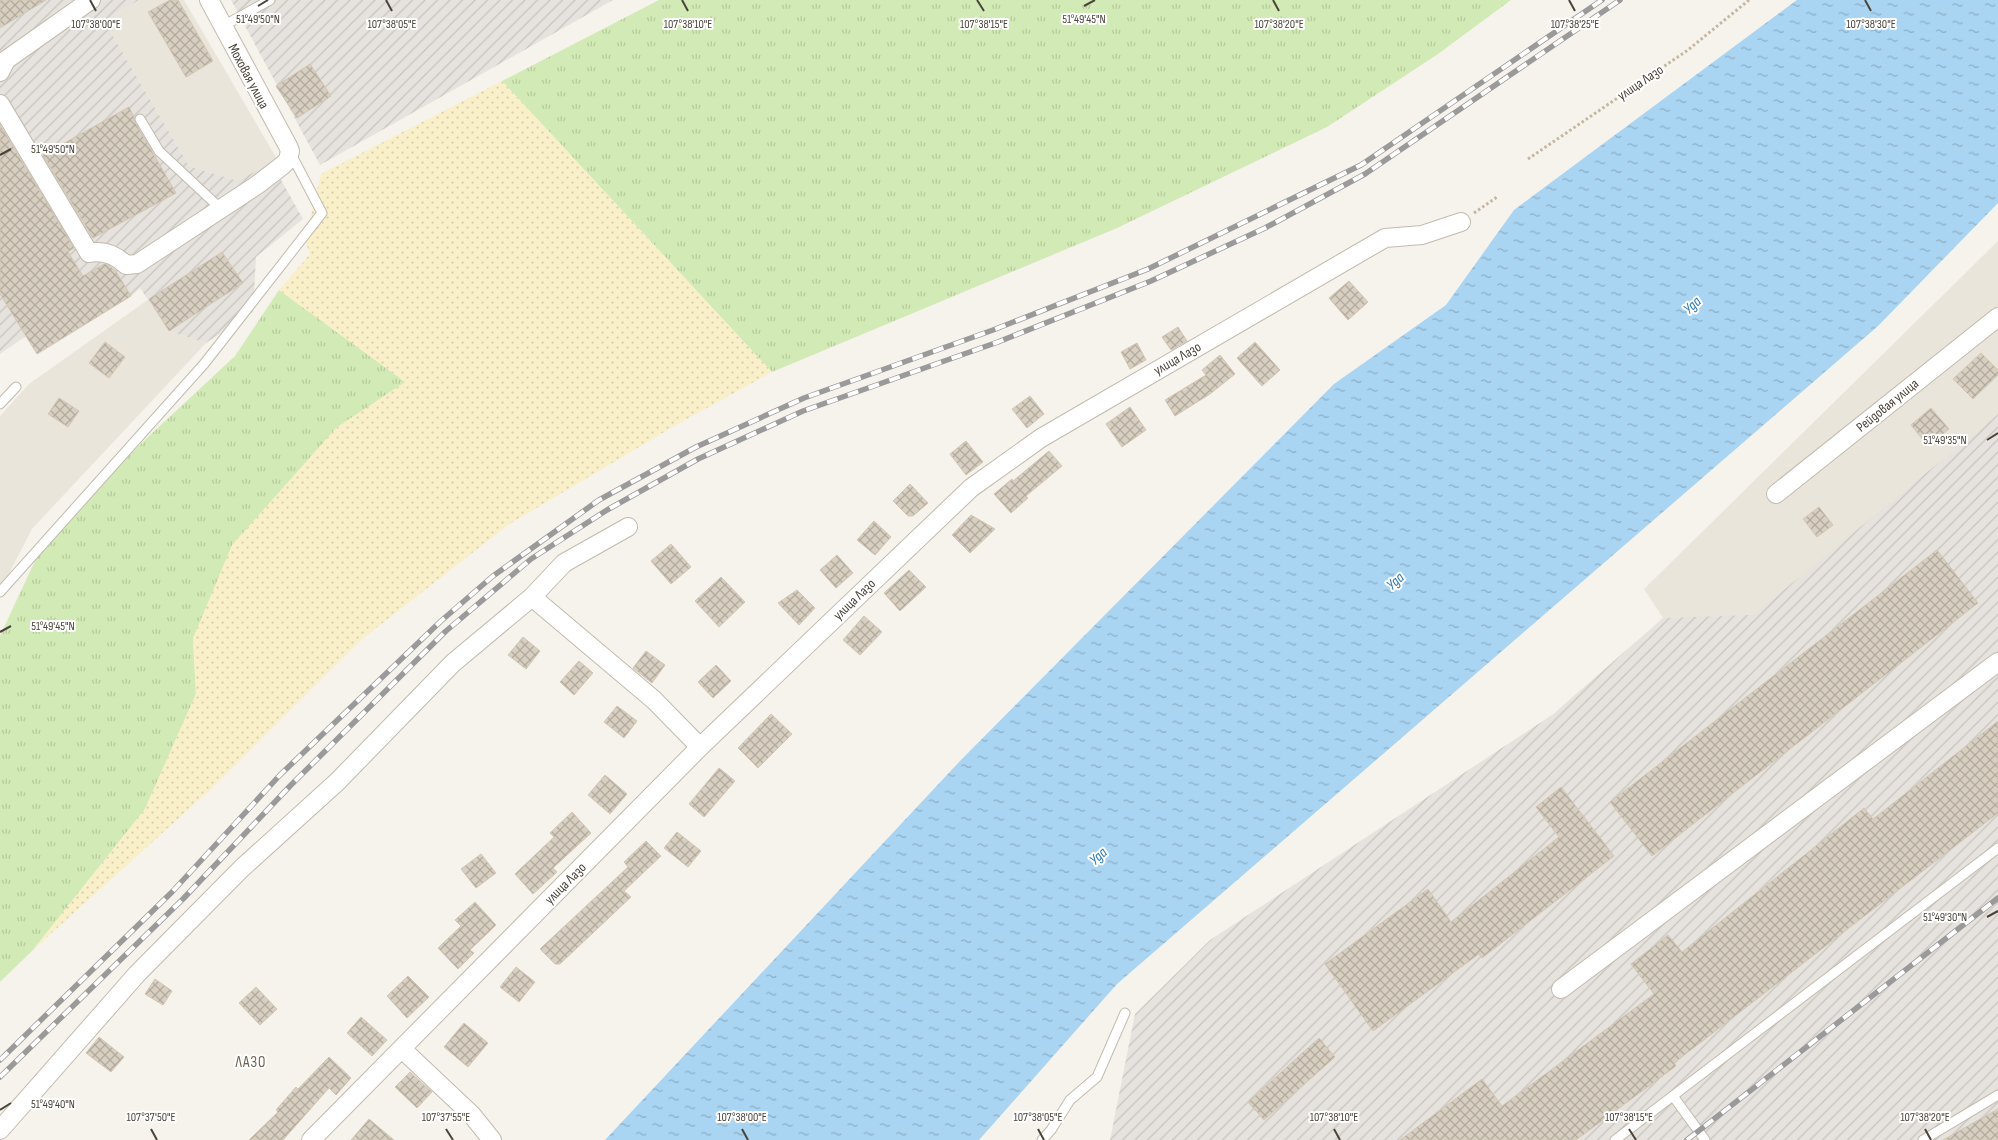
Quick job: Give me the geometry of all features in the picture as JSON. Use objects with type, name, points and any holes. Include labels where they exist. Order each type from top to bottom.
[{"type":"street","points":[[0,72],[6,60],[91,0]]},
{"type":"street","name":"Моховая улица","points":[[209,0],[290,152]]},
{"type":"street","points":[[0,104],[89,253],[99,251],[117,256],[126,265],[137,264],[221,209],[283,165],[288,160],[290,152]]},
{"type":"street","name":"улица Лазо","points":[[311,1140],[700,747],[971,488],[1041,438],[1385,238],[1422,235],[1461,222]]},
{"type":"street","name":"Рейдовая улица","points":[[1776,494],[1998,317]]},
{"type":"street","points":[[0,1130],[137,974],[242,868],[337,782],[454,663],[532,597],[564,563],[628,527]]},
{"type":"street","points":[[532,597],[654,700],[700,747]]},
{"type":"street","points":[[1561,989],[1998,662]]},
{"type":"street","points":[[402,1049],[472,1115],[492,1140]]},
{"type":"lane","points":[[223,26],[270,0]]},
{"type":"lane","points":[[140,119],[159,150],[221,209]]},
{"type":"lane","points":[[0,592],[204,364],[322,213],[290,152]]},
{"type":"lane","points":[[0,404],[16,386]]},
{"type":"lane","points":[[1615,1140],[1998,848]]},
{"type":"lane","points":[[1042,1140],[1052,1130],[1070,1100],[1097,1077],[1125,1013]]},
{"type":"lane","points":[[1923,1140],[1998,1095]]},
{"type":"lane","points":[[1673,1096],[1705,1140]]},
{"type":"path","name":"улица Лазо","points":[[1528,159],[1688,50],[1749,0]]},
{"type":"path","points":[[1461,222],[1497,197]]},
{"type":"shaded area","points":[[0,0],[139,0],[104,21],[189,166],[238,181],[271,162],[303,219],[256,257],[253,312],[206,343],[169,331],[140,288],[131,296],[37,354],[26,336],[0,354]]},
{"type":"shaded area","points":[[139,0],[184,0],[277,159],[238,181],[189,166],[104,21]]},
{"type":"shaded area","points":[[231,0],[613,0],[320,165]]},
{"type":"shaded area","points":[[1998,241],[1998,414],[1753,616],[1663,618],[1644,589]]},
{"type":"shaded area","points":[[149,299],[169,331],[206,343],[32,529],[0,591],[0,416],[29,384]]},
{"type":"shaded area","points":[[1998,414],[1998,1140],[1110,1140],[1135,1014],[1210,940],[1552,715],[1663,618],[1753,615]]},
{"type":"green space","points":[[659,0],[1511,0],[1438,54],[1327,127],[1117,228],[772,372],[502,81]]},
{"type":"green space","points":[[279,290],[406,382],[336,428],[193,638],[196,694],[145,809],[33,950],[0,982],[0,636],[46,537],[149,436],[235,356]]},
{"type":"sand","points":[[502,81],[772,372],[676,425],[508,525],[361,640],[210,790],[33,950],[145,809],[196,694],[193,638],[232,545],[336,428],[405,382],[279,290],[310,254],[305,241],[321,174]]},
{"type":"water","name":"Уда","points":[[1797,0],[1998,0],[1998,203],[1878,326],[1117,984],[979,1140],[605,1140],[960,761],[1334,384],[1446,305],[1514,210]]},
{"type":"building","points":[[0,0],[46,0],[0,28]]},
{"type":"building","points":[[170,0],[178,0],[213,61],[186,77],[148,12]]},
{"type":"building","points":[[310,64],[331,96],[297,118],[276,86]]},
{"type":"building","points":[[129,107],[135,122],[176,193],[93,238],[43,155]]},
{"type":"building","points":[[0,125],[74,248],[68,252],[83,276],[106,264],[115,270],[131,296],[37,354],[0,294]]},
{"type":"building","points":[[222,252],[243,283],[169,331],[149,299]]},
{"type":"building","points":[[1349,281],[1368,302],[1348,320],[1329,298]]},
{"type":"building","points":[[1178,327],[1187,341],[1171,350],[1162,337]]},
{"type":"building","points":[[105,342],[125,357],[109,378],[89,363]]},
{"type":"building","points":[[1255,342],[1280,370],[1262,386],[1237,358]]},
{"type":"building","points":[[1137,343],[1146,360],[1130,369],[1121,352]]},
{"type":"building","points":[[1981,353],[1998,370],[1998,375],[1973,399],[1953,379]]},
{"type":"building","points":[[1220,355],[1235,374],[1210,394],[1175,416],[1165,400],[1206,375],[1202,370]]},
{"type":"building","points":[[1030,396],[1044,414],[1027,428],[1012,409]]},
{"type":"building","points":[[59,398],[79,411],[68,427],[48,414]]},
{"type":"building","points":[[1130,407],[1146,430],[1122,447],[1106,424]]},
{"type":"building","points":[[1931,408],[1949,429],[1928,446],[1911,425]]},
{"type":"building","points":[[966,441],[983,462],[966,475],[950,454]]},
{"type":"building","points":[[1049,451],[1062,466],[1026,496],[1028,498],[1011,513],[994,494]]},
{"type":"building","points":[[910,484],[928,503],[913,516],[908,516],[893,501]]},
{"type":"building","points":[[1819,507],[1833,525],[1817,537],[1803,519]]},
{"type":"building","points":[[971,515],[995,529],[970,553],[952,535]]},
{"type":"building","points":[[874,521],[891,537],[875,555],[857,540]]},
{"type":"building","points":[[671,544],[691,567],[671,584],[651,561]]},
{"type":"building","points":[[1937,550],[1978,603],[1652,856],[1610,802]]},
{"type":"building","points":[[837,555],[853,573],[836,588],[820,570]]},
{"type":"building","points":[[909,570],[926,587],[900,611],[884,593]]},
{"type":"building","points":[[721,577],[745,602],[719,627],[695,601]]},
{"type":"building","points":[[797,590],[815,608],[799,625],[778,603]]},
{"type":"building","points":[[864,616],[882,632],[860,655],[843,640]]},
{"type":"building","points":[[523,637],[540,651],[526,669],[508,655]]},
{"type":"building","points":[[646,651],[665,665],[652,683],[633,668]]},
{"type":"building","points":[[579,661],[593,673],[574,695],[560,682]]},
{"type":"building","points":[[716,665],[731,681],[713,698],[698,682]]},
{"type":"building","points":[[617,706],[637,721],[624,738],[604,722]]},
{"type":"building","points":[[771,714],[792,734],[758,768],[738,748]]},
{"type":"building","points":[[1998,721],[1998,813],[1674,1063],[1676,1066],[1576,1140],[1400,1140],[1482,1079],[1502,1106],[1654,994],[1631,964],[1668,935],[1682,952],[1864,808],[1873,819]]},
{"type":"building","points":[[719,768],[735,781],[704,817],[689,804]]},
{"type":"building","points":[[605,775],[627,794],[610,814],[588,795]]},
{"type":"building","points":[[1561,787],[1614,856],[1482,958],[1479,954],[1373,1031],[1325,964],[1428,889],[1451,922],[1559,837],[1536,807]]},
{"type":"building","points":[[572,812],[591,833],[553,868],[557,872],[533,894],[515,874],[554,837],[550,833]]},
{"type":"building","points":[[677,832],[701,851],[688,867],[664,848]]},
{"type":"building","points":[[646,841],[661,856],[624,891],[631,897],[560,964],[555,964],[540,949],[628,867],[624,862]]},
{"type":"building","points":[[481,854],[496,873],[476,888],[461,869]]},
{"type":"building","points":[[475,902],[496,925],[470,950],[474,953],[458,969],[438,948],[461,926],[455,920]]},
{"type":"building","points":[[516,967],[535,982],[519,1002],[500,987]]},
{"type":"building","points":[[408,976],[429,997],[407,1018],[387,996]]},
{"type":"building","points":[[155,979],[172,991],[163,1005],[145,994]]},
{"type":"building","points":[[256,987],[277,1009],[260,1025],[239,1003]]},
{"type":"building","points":[[361,1017],[387,1040],[372,1056],[347,1033]]},
{"type":"building","points":[[464,1023],[488,1043],[468,1067],[444,1047]]},
{"type":"building","points":[[99,1037],[124,1057],[111,1072],[86,1053]]},
{"type":"building","points":[[1319,1038],[1335,1057],[1264,1120],[1248,1102]]},
{"type":"building","points":[[329,1057],[351,1078],[336,1095],[329,1088],[283,1140],[249,1140],[278,1112],[276,1110],[296,1087],[298,1089]]},
{"type":"building","points":[[410,1072],[432,1092],[417,1108],[395,1087]]},
{"type":"building","points":[[1998,1109],[1998,1140],[1943,1140]]},
{"type":"building","points":[[369,1119],[394,1140],[351,1140]]},
{"type":"railway","points":[[0,1060],[172,892],[280,775],[441,621],[493,576],[599,500],[696,447],[804,398],[993,330],[1148,269],[1361,165],[1602,0]]},
{"type":"railway","points":[[0,1077],[183,899],[290,786],[446,631],[531,559],[607,510],[698,459],[803,411],[998,342],[1151,281],[1265,228],[1365,174],[1620,0]]},
{"type":"railway","points":[[1687,1140],[1998,898]]},
{"type":"district","name":"ЛАЗО","points":[[251,1062]]}]
